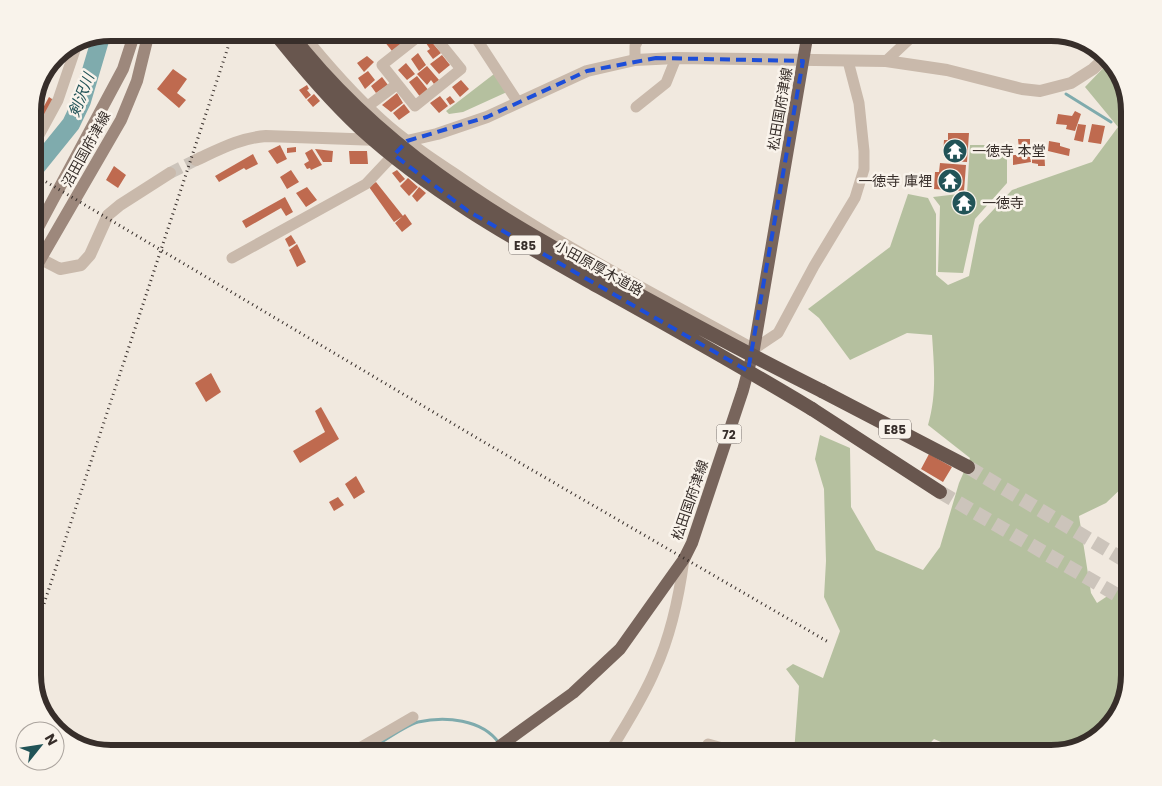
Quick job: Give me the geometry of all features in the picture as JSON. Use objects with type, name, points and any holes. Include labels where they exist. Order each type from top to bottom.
[{"type":"highway","name":"小田原厚木道路","points":[[282,41],[325,92],[361,128],[410,169],[468,211],[733,361],[812,409],[940,492]]},
{"type":"highway","name":"小田原厚木道路","points":[[296,41],[333,85],[370,122],[418,161],[474,201],[538,240],[730,345],[968,467]]},
{"type":"main road","name":"沼田国府津線","points":[[41,222],[123,69],[132,41]]},
{"type":"main road","name":"沼田国府津線","points":[[41,249],[121,120],[137,81],[147,41]]},
{"type":"main road","name":"松田国府津線","points":[[502,745],[573,693],[620,649],[684,559],[699,526],[754,349],[806,41]]},
{"type":"street","points":[[308,41],[335,74],[407,141],[498,204],[542,231],[754,349],[778,333],[814,266],[855,198],[864,169],[864,151],[859,103],[848,61]]},
{"type":"street","points":[[413,41],[382,65],[396,85],[415,106],[461,69],[438,41]]},
{"type":"street","points":[[478,41],[517,101]]},
{"type":"street","points":[[635,60],[635,46],[638,41]]},
{"type":"street","points":[[886,61],[907,41]]},
{"type":"street","points":[[41,131],[58,100],[74,52]]},
{"type":"street","points":[[636,106],[666,83],[676,58]]},
{"type":"street","points":[[196,160],[231,143],[250,137],[407,141],[464,125],[587,71],[635,60],[676,58],[886,61],[947,70],[1022,89],[1040,91],[1071,83],[1100,62]]},
{"type":"street","points":[[368,106],[396,85]]},
{"type":"street","points":[[232,258],[366,184],[407,141]]},
{"type":"street","points":[[41,260],[60,269],[81,265],[90,255],[108,215],[120,205],[170,173]]},
{"type":"street","points":[[614,745],[640,701],[656,668],[679,598],[684,559]]},
{"type":"street","points":[[366,745],[413,717]]},
{"type":"highlighted area","points":[[656,58],[803,61],[748,371],[468,211],[394,155],[407,141],[487,117],[587,71]]},
{"type":"green space","points":[[1104,67],[1117,89],[1121,112],[1121,489],[1106,503],[1079,516],[1091,593],[1097,603],[1121,587],[1121,674],[1118,693],[1113,706],[1103,721],[1089,733],[1073,741],[1050,745],[948,745],[934,739],[928,745],[795,745],[799,686],[786,669],[793,664],[823,678],[840,631],[824,597],[826,561],[824,489],[815,459],[820,435],[850,448],[851,507],[876,550],[923,570],[940,547],[959,483],[970,458],[928,425],[934,391],[932,335],[907,333],[850,360],[819,318],[808,309],[890,247],[908,194],[928,198],[936,214],[936,275],[948,285],[969,276],[979,225],[1012,190],[1092,162],[1118,127],[1085,87]]},
{"type":"green space","points":[[494,74],[507,92],[463,112],[449,114],[446,111]]},
{"type":"green space","points":[[970,145],[1007,145],[1007,183],[975,219],[963,273],[938,272],[940,206],[933,197],[967,193]]},
{"type":"building","points":[[384,41],[398,41],[401,45],[392,51]]},
{"type":"building","points":[[431,41],[441,53],[433,59],[427,51],[430,49],[426,43]]},
{"type":"building","points":[[418,53],[426,65],[419,71],[411,59]]},
{"type":"building","points":[[442,55],[450,65],[439,74],[430,64]]},
{"type":"building","points":[[367,56],[374,62],[364,72],[357,63]]},
{"type":"building","points":[[406,63],[415,74],[407,80],[398,70]]},
{"type":"building","points":[[427,66],[439,80],[434,84],[431,80],[427,85],[417,74]]},
{"type":"building","points":[[173,69],[187,79],[177,93],[186,100],[179,108],[157,89]]},
{"type":"building","points":[[368,71],[375,80],[365,89],[358,78]]},
{"type":"building","points":[[417,76],[429,91],[421,98],[409,82]]},
{"type":"building","points":[[382,77],[388,85],[376,93],[371,86]]},
{"type":"building","points":[[461,80],[469,89],[460,97],[452,87]]},
{"type":"building","points":[[307,85],[309,89],[307,90],[311,95],[306,99],[299,90]]},
{"type":"building","points":[[397,93],[403,103],[391,112],[382,105]]},
{"type":"building","points":[[314,94],[320,101],[313,107],[307,100]]},
{"type":"building","points":[[440,96],[448,106],[439,113],[430,103]]},
{"type":"building","points":[[450,96],[455,102],[450,105],[446,99]]},
{"type":"building","points":[[49,97],[55,101],[42,125],[41,112]]},
{"type":"building","points":[[404,104],[410,112],[399,120],[393,113]]},
{"type":"building","points":[[1075,111],[1081,114],[1075,131],[1066,129],[1067,125],[1056,124],[1058,114],[1072,116]]},
{"type":"building","points":[[1078,124],[1086,125],[1083,142],[1074,140]]},
{"type":"building","points":[[1092,124],[1105,126],[1101,144],[1088,142]]},
{"type":"building","name":"一徳寺 本堂","points":[[948,133],[969,133],[967,162],[948,161],[948,156],[943,156],[944,140],[948,140]]},
{"type":"building","points":[[1018,139],[1030,139],[1030,147],[1028,147],[1031,162],[1013,165],[1013,155],[1021,155],[1023,152],[1019,149]]},
{"type":"building","points":[[1049,141],[1060,143],[1060,146],[1070,149],[1069,156],[1048,151]]},
{"type":"building","points":[[280,145],[287,159],[277,164],[268,151]]},
{"type":"building","points":[[296,147],[296,152],[287,153],[287,148]]},
{"type":"building","points":[[1032,147],[1044,148],[1045,166],[1038,166],[1038,164],[1032,163]]},
{"type":"building","points":[[312,149],[322,165],[311,170],[310,168],[307,169],[304,164],[309,161],[305,153]]},
{"type":"building","points":[[315,149],[333,151],[332,162],[323,162]]},
{"type":"building","points":[[349,151],[367,151],[368,164],[350,164]]},
{"type":"building","points":[[253,154],[258,164],[246,170],[244,168],[219,182],[215,176]]},
{"type":"building","name":"一徳寺 庫裡","points":[[940,163],[966,165],[964,191],[934,189],[935,172],[939,172]]},
{"type":"building","points":[[114,166],[126,175],[118,188],[106,180]]},
{"type":"building","points":[[291,170],[299,182],[287,189],[280,177]]},
{"type":"building","points":[[397,170],[405,179],[400,183],[392,173]]},
{"type":"building","points":[[408,178],[418,187],[409,196],[400,186]]},
{"type":"building","points":[[376,182],[403,216],[394,222],[369,187]]},
{"type":"building","points":[[307,187],[317,200],[306,207],[296,193]]},
{"type":"building","points":[[419,187],[426,193],[417,202],[412,196]]},
{"type":"building","points":[[285,197],[293,212],[286,216],[281,208],[246,228],[242,221]]},
{"type":"building","points":[[405,214],[412,224],[402,232],[395,223]]},
{"type":"building","points":[[291,235],[296,243],[289,247],[285,239]]},
{"type":"building","points":[[297,244],[306,262],[297,267],[289,250]]},
{"type":"building","points":[[211,373],[221,392],[206,402],[195,383]]},
{"type":"building","points":[[321,407],[339,439],[300,463],[293,451],[325,432],[315,411]]},
{"type":"building","points":[[929,454],[952,467],[943,482],[921,469]]},
{"type":"building","points":[[356,476],[365,492],[354,499],[345,484]]},
{"type":"building","points":[[338,497],[344,505],[334,511],[329,502]]},
{"type":"waterway","name":"剣沢川","points":[[41,161],[71,124],[82,101],[99,43]]},
{"type":"waterway","points":[[1066,94],[1111,122]]},
{"type":"waterway","points":[[377,745],[412,724],[440,719],[473,724],[492,735],[499,743]]},
{"type":"tunnel","points":[[170,173],[196,160]]},
{"type":"tunnel","points":[[968,467],[1121,558]]},
{"type":"tunnel","points":[[940,492],[1121,597]]},
{"type":"railway","points":[[41,613],[230,41]]},
{"type":"railway","points":[[41,179],[477,438],[830,643]]},
{"type":"place","name":"一徳寺 本堂","points":[[955,151]]},
{"type":"place","name":"一徳寺 庫裡","points":[[950,181]]},
{"type":"place","name":"一徳寺","points":[[964,203]]}]
